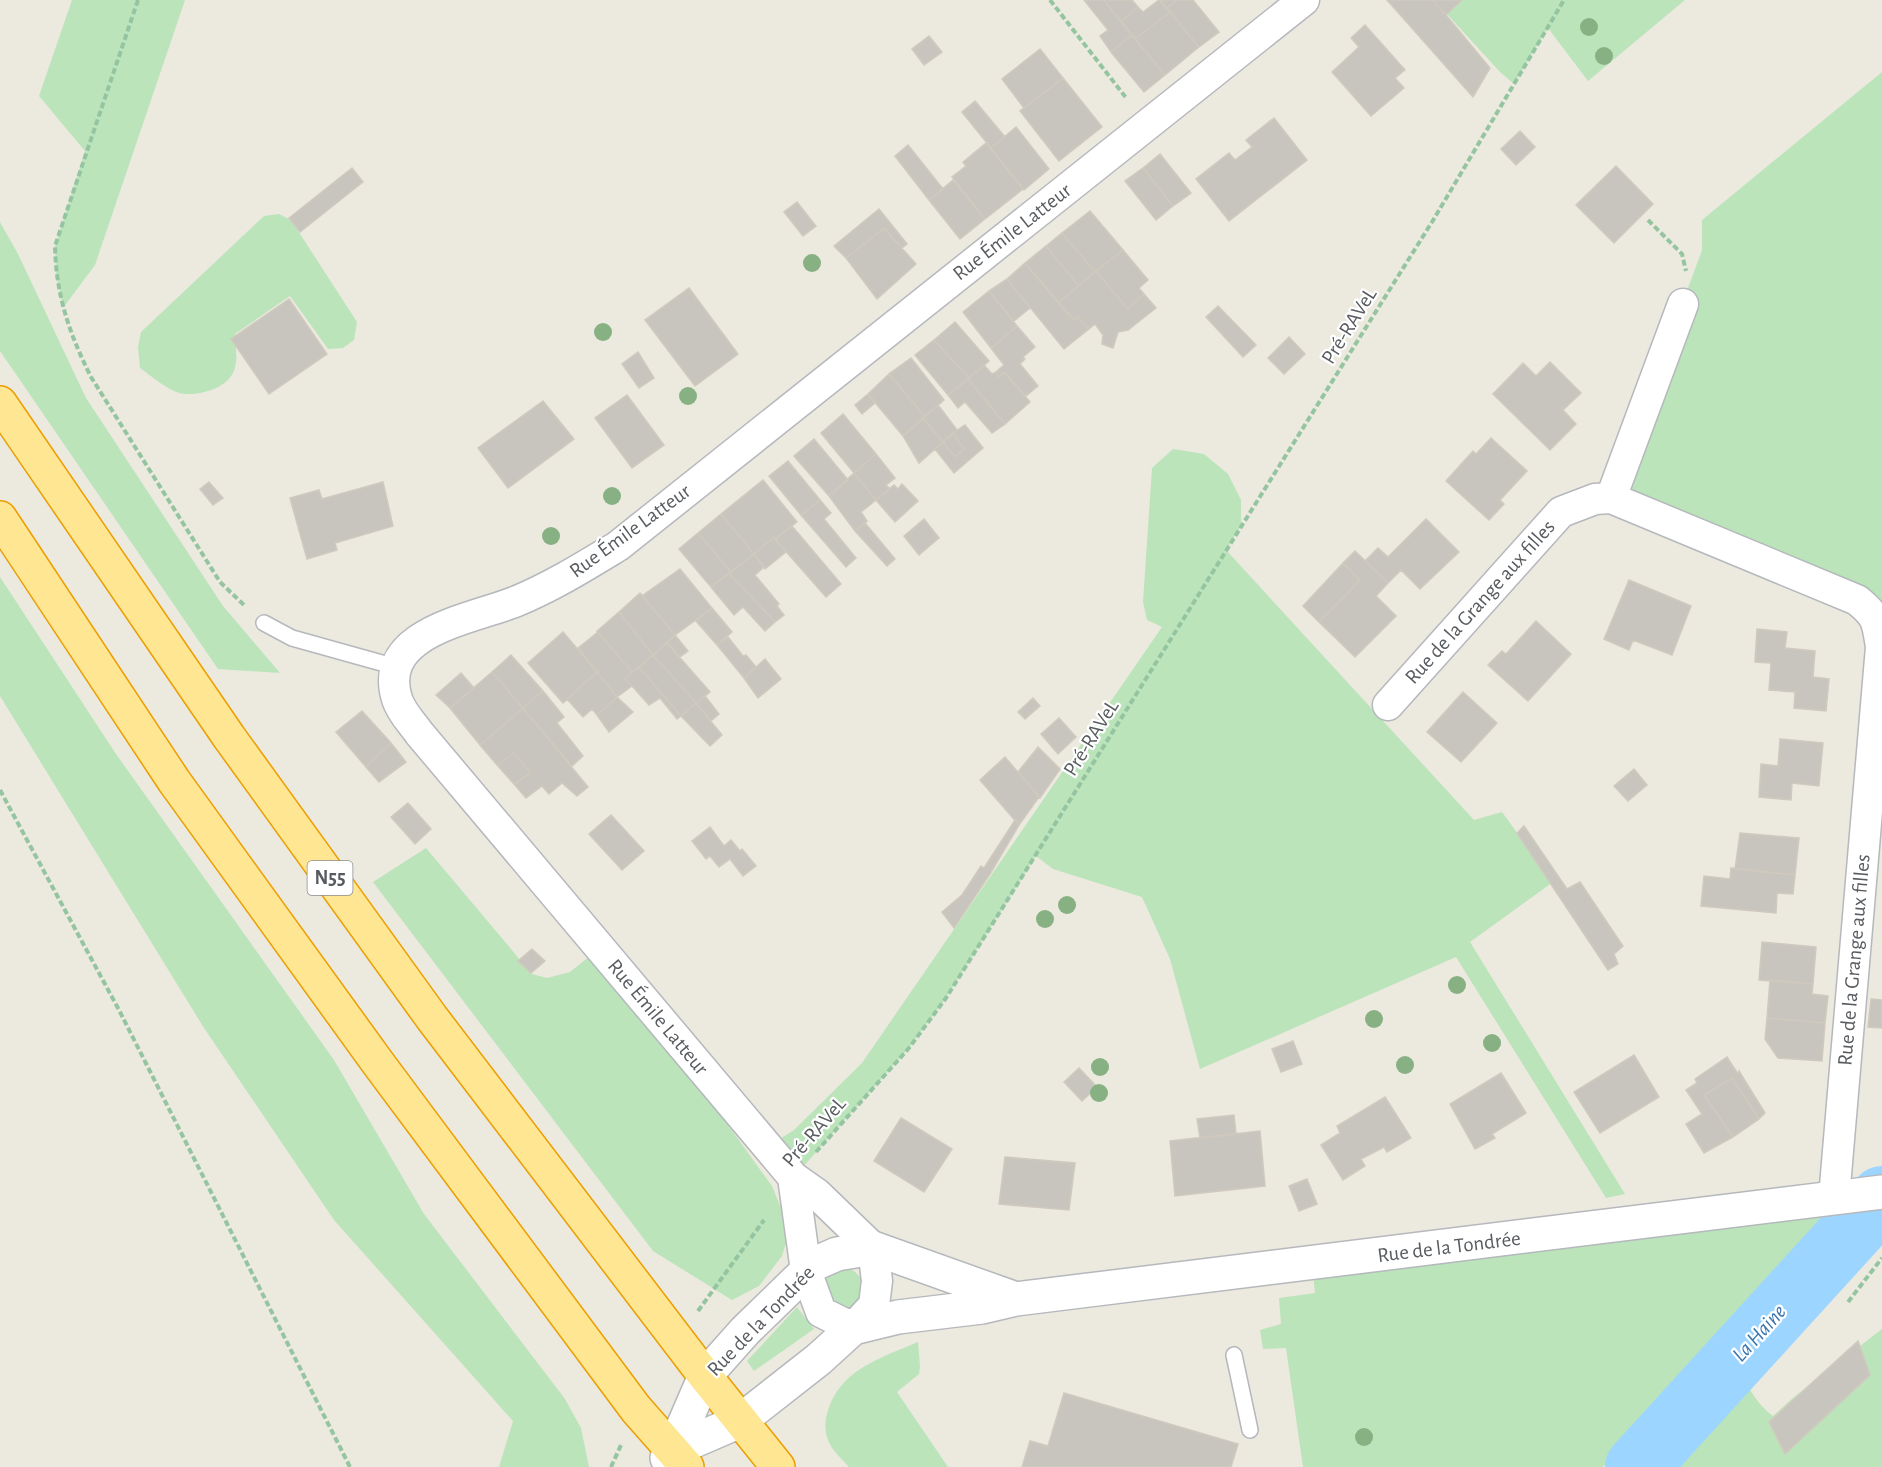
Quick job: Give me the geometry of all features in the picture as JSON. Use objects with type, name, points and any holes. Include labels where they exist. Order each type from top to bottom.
[{"type":"highway","name":"N55","points":[[0,403],[229,737],[432,1018],[705,1376],[778,1467]]},
{"type":"highway","points":[[0,518],[181,790],[378,1064],[673,1461]]},
{"type":"street","name":"Rue Émile Latteur","points":[[873,1248],[817,1194],[793,1177],[420,733],[397,699],[394,677],[396,667],[408,646],[430,632],[515,602],[558,583],[618,546],[1304,0]]},
{"type":"street","points":[[1611,498],[1683,304]]},
{"type":"street","name":"Rue de la Grange aux filles","points":[[1388,705],[1561,512],[1595,499],[1611,498],[1857,600],[1872,612],[1879,623],[1881,647],[1834,1198]]},
{"type":"street","points":[[793,1177],[806,1271],[821,1312],[853,1329],[874,1305],[878,1281],[873,1248]]},
{"type":"street","name":"Rue de la Tondrée","points":[[673,1461],[740,1420],[819,1359],[853,1329],[898,1317],[982,1307],[1016,1299],[1882,1192]]},
{"type":"street","name":"Rue de la Tondrée","points":[[673,1461],[705,1376],[745,1331],[814,1263],[837,1254],[873,1248],[1016,1299]]},
{"type":"lane","points":[[264,623],[292,638],[396,667]]},
{"type":"lane","points":[[1234,1355],[1250,1430]]},
{"type":"path","points":[[138,0],[55,246],[56,274],[63,308],[74,343],[91,377],[219,582],[264,623]]},
{"type":"path","points":[[1050,0],[1147,125]]},
{"type":"path","name":"Pré-RAVeL","points":[[678,1340],[793,1177],[909,1048],[946,998],[1425,232],[1564,0]]},
{"type":"path","points":[[1648,220],[1682,254],[1686,264],[1687,279],[1683,304]]},
{"type":"path","points":[[0,790],[119,1010],[350,1467]]},
{"type":"path","points":[[1848,1302],[1882,1258]]},
{"type":"path","points":[[611,1467],[636,1409]]},
{"type":"green space","points":[[72,0],[185,0],[95,265],[63,308],[56,274],[55,246],[85,151],[39,96]]},
{"type":"green space","points":[[1434,0],[1685,0],[1588,81],[1548,28],[1514,84],[1500,72]]},
{"type":"green space","points":[[1882,72],[1882,622],[1611,498],[1702,250],[1702,220]]},
{"type":"green space","points":[[279,214],[291,220],[357,322],[354,340],[343,348],[328,349],[290,296],[235,334],[235,367],[228,380],[222,385],[200,393],[179,393],[161,384],[140,368],[138,347],[141,332],[264,216]]},
{"type":"green space","points":[[0,222],[18,254],[86,398],[223,606],[280,673],[218,669],[0,351]]},
{"type":"green space","points":[[1173,449],[1204,454],[1228,474],[1241,500],[1241,526],[1226,550],[1474,820],[1502,812],[1553,882],[1470,942],[1625,1194],[1606,1198],[1456,957],[1200,1069],[1170,959],[1142,897],[1053,869],[1036,856],[946,998],[909,1048],[802,1168],[767,1147],[794,1130],[862,1063],[1162,627],[1147,620],[1143,602],[1152,468]]},
{"type":"green space","points":[[0,577],[116,754],[334,1060],[424,1214],[565,1399],[581,1428],[589,1467],[499,1467],[513,1421],[334,1220],[204,1028],[0,696]]},
{"type":"green space","points":[[426,848],[532,974],[547,978],[570,972],[600,948],[772,1186],[789,1233],[782,1256],[759,1286],[732,1300],[653,1251],[373,882]]},
{"type":"green space","points":[[1857,1195],[1603,1467],[1303,1467],[1286,1348],[1263,1349],[1260,1330],[1281,1324],[1279,1298],[1315,1293],[1312,1264]]},
{"type":"green space","points":[[848,1268],[862,1280],[863,1294],[849,1309],[834,1308],[824,1278],[829,1273]]},
{"type":"green space","points":[[797,1307],[814,1329],[754,1371],[747,1361]]},
{"type":"green space","points":[[1882,1329],[1882,1467],[1657,1467],[1742,1375],[1759,1403],[1773,1416]]},
{"type":"green space","points":[[918,1342],[919,1374],[897,1392],[948,1467],[849,1467],[833,1449],[826,1435],[826,1418],[833,1399],[851,1376],[876,1360]]},
{"type":"building","points":[[1084,0],[1104,0],[1132,35],[1111,52],[1100,36],[1108,30]]},
{"type":"building","points":[[1104,0],[1132,0],[1138,7],[1121,22]]},
{"type":"building","points":[[1159,0],[1170,12],[1135,39],[1121,22],[1138,7],[1143,12]]},
{"type":"building","points":[[1160,0],[1177,0],[1167,8]]},
{"type":"building","points":[[1177,0],[1193,0],[1219,32],[1199,47],[1167,8]]},
{"type":"building","points":[[1387,0],[1432,0],[1446,15],[1490,68],[1473,97]]},
{"type":"building","points":[[1432,0],[1462,0],[1446,15]]},
{"type":"building","points":[[1170,12],[1199,47],[1165,75],[1135,39]]},
{"type":"building","points":[[1365,25],[1405,70],[1395,78],[1404,88],[1371,116],[1332,72],[1359,47],[1351,38]]},
{"type":"building","points":[[1132,35],[1165,75],[1144,92],[1111,52]]},
{"type":"building","points":[[929,36],[942,52],[924,65],[912,49]]},
{"type":"building","points":[[1040,49],[1063,78],[1024,108],[1002,79]]},
{"type":"building","points":[[1063,78],[1102,127],[1059,161],[1020,111]]},
{"type":"building","points":[[975,101],[1005,137],[991,148],[962,112]]},
{"type":"building","points":[[1274,118],[1307,160],[1229,221],[1196,179],[1229,153],[1235,160],[1252,147],[1246,140]]},
{"type":"building","points":[[1016,127],[1049,169],[1024,190],[991,148]]},
{"type":"building","points":[[1520,131],[1535,147],[1516,165],[1501,149]]},
{"type":"building","points":[[986,143],[1023,189],[985,219],[952,177],[966,166],[963,162]]},
{"type":"building","points":[[908,145],[943,189],[929,200],[895,156]]},
{"type":"building","points":[[1160,154],[1191,193],[1173,206],[1143,168]]},
{"type":"building","points":[[1616,166],[1653,204],[1614,243],[1576,205]]},
{"type":"building","points":[[352,168],[363,182],[300,232],[289,218]]},
{"type":"building","points":[[1143,168],[1173,206],[1156,220],[1125,181]]},
{"type":"building","points":[[953,180],[985,219],[960,239],[929,200]]},
{"type":"building","points":[[797,202],[816,226],[803,236],[784,212]]},
{"type":"building","points":[[879,209],[907,244],[902,248],[884,228],[846,258],[834,246]]},
{"type":"building","points":[[1090,211],[1123,250],[1095,272],[1062,233]]},
{"type":"building","points":[[884,228],[916,264],[877,299],[846,258]]},
{"type":"building","points":[[1062,233],[1095,272],[1079,286],[1046,246]]},
{"type":"building","points":[[1046,246],[1079,286],[1058,303],[1025,263]]},
{"type":"building","points":[[1123,250],[1148,280],[1139,288],[1144,294],[1128,309],[1096,271]]},
{"type":"building","points":[[1025,263],[1074,320],[1078,317],[1089,329],[1064,349],[1007,279]]},
{"type":"building","points":[[1096,271],[1128,309],[1144,294],[1156,308],[1128,330],[1118,332],[1113,348],[1102,344],[1103,335],[1095,324],[1089,329],[1078,317],[1074,320],[1058,303]]},
{"type":"building","points":[[1007,279],[1030,308],[1014,321],[989,291]]},
{"type":"building","points":[[689,288],[738,354],[695,386],[645,320]]},
{"type":"building","points":[[989,291],[1017,326],[991,348],[963,312]]},
{"type":"building","points":[[289,299],[327,354],[269,394],[231,339]]},
{"type":"building","points":[[1218,306],[1256,345],[1243,357],[1206,317]]},
{"type":"building","points":[[955,322],[989,361],[969,378],[934,340]]},
{"type":"building","points":[[1017,326],[1035,347],[1023,357],[1025,359],[1020,364],[1038,386],[1026,396],[1004,372],[999,377],[996,372],[1004,365],[991,348]]},
{"type":"building","points":[[1289,337],[1305,354],[1284,374],[1268,358]]},
{"type":"building","points":[[934,340],[969,378],[948,395],[915,355]]},
{"type":"building","points":[[638,352],[654,378],[639,388],[622,364]]},
{"type":"building","points":[[911,358],[944,400],[925,417],[889,374]]},
{"type":"building","points":[[1550,362],[1581,393],[1563,410],[1576,424],[1550,450],[1493,394],[1523,363],[1536,376]]},
{"type":"building","points":[[984,365],[992,374],[996,372],[999,377],[1004,372],[1030,402],[1005,424],[968,379]]},
{"type":"building","points":[[889,374],[925,417],[903,436],[868,394]]},
{"type":"building","points":[[968,379],[1005,424],[992,433],[965,402],[958,408],[948,395]]},
{"type":"building","points":[[868,394],[875,403],[862,414],[855,405]]},
{"type":"building","points":[[627,395],[664,445],[632,468],[595,418]]},
{"type":"building","points":[[543,401],[574,439],[508,488],[478,448]]},
{"type":"building","points":[[938,405],[957,430],[943,442],[923,418]]},
{"type":"building","points":[[843,414],[876,454],[854,473],[821,433]]},
{"type":"building","points":[[923,418],[943,442],[919,463],[903,436]]},
{"type":"building","points":[[965,425],[983,448],[954,473],[935,449],[943,442],[955,457],[964,449],[953,433]]},
{"type":"building","points":[[953,433],[964,449],[955,457],[943,442]]},
{"type":"building","points":[[1491,438],[1527,471],[1500,500],[1504,504],[1489,520],[1446,481],[1473,451],[1476,454]]},
{"type":"building","points":[[814,439],[848,480],[829,496],[794,456]]},
{"type":"building","points":[[876,454],[895,478],[886,485],[890,489],[876,500],[854,473]]},
{"type":"building","points":[[788,461],[820,500],[801,515],[769,476]]},
{"type":"building","points":[[854,473],[876,500],[861,512],[867,521],[855,531],[829,496]]},
{"type":"building","points":[[763,480],[797,522],[754,554],[721,514]]},
{"type":"building","points":[[209,482],[223,498],[213,505],[200,489]]},
{"type":"building","points":[[383,482],[393,526],[335,543],[337,550],[307,559],[290,498],[319,490],[322,499]]},
{"type":"building","points":[[902,484],[918,501],[895,522],[876,500],[894,485],[898,489]]},
{"type":"building","points":[[820,500],[831,513],[824,519],[856,558],[846,567],[801,515]]},
{"type":"building","points":[[721,514],[754,554],[731,572],[698,533]]},
{"type":"building","points":[[924,519],[939,538],[919,555],[904,536]]},
{"type":"building","points":[[1426,519],[1459,552],[1420,589],[1401,570],[1388,583],[1365,561],[1378,548],[1388,557]]},
{"type":"building","points":[[865,523],[895,559],[887,566],[855,531]]},
{"type":"building","points":[[792,526],[841,584],[826,597],[775,539]]},
{"type":"building","points":[[698,533],[731,572],[711,587],[679,549]]},
{"type":"building","points":[[774,537],[786,552],[765,569],[754,554]]},
{"type":"building","points":[[1355,551],[1388,583],[1376,596],[1396,616],[1355,657],[1319,622],[1360,580],[1343,563]]},
{"type":"building","points":[[754,554],[764,567],[755,575],[779,604],[777,606],[784,615],[775,622],[729,573]]},
{"type":"building","points":[[1343,563],[1360,580],[1319,622],[1303,606]]},
{"type":"building","points":[[680,569],[712,608],[675,635],[642,596]]},
{"type":"building","points":[[729,573],[775,622],[765,631],[743,607],[734,615],[711,587]]},
{"type":"building","points":[[1629,580],[1691,606],[1672,655],[1633,640],[1629,650],[1604,639]]},
{"type":"building","points":[[640,593],[675,635],[653,655],[619,612]]},
{"type":"building","points":[[712,608],[732,632],[717,645],[696,621]]},
{"type":"building","points":[[619,612],[653,655],[632,672],[597,631]]},
{"type":"building","points":[[1536,621],[1571,654],[1528,701],[1488,665],[1502,651],[1506,654]]},
{"type":"building","points":[[1757,629],[1787,632],[1785,648],[1815,651],[1813,677],[1829,679],[1826,711],[1794,708],[1795,692],[1769,690],[1771,663],[1755,662]]},
{"type":"building","points":[[563,632],[597,672],[563,703],[528,663]]},
{"type":"building","points":[[598,632],[632,672],[625,678],[632,686],[617,697],[578,648]]},
{"type":"building","points":[[675,635],[688,651],[680,657],[667,643]]},
{"type":"building","points":[[728,637],[743,656],[746,655],[756,667],[744,678],[717,645]]},
{"type":"building","points":[[667,643],[710,692],[696,703],[653,655]]},
{"type":"building","points":[[511,655],[543,691],[523,708],[492,672]]},
{"type":"building","points":[[653,655],[696,703],[681,716],[639,667]]},
{"type":"building","points":[[765,659],[781,679],[758,698],[744,678]]},
{"type":"building","points":[[639,667],[681,716],[677,719],[660,698],[649,705],[625,678]]},
{"type":"building","points":[[492,672],[523,708],[480,745],[450,708]]},
{"type":"building","points":[[597,672],[617,697],[597,715],[592,709],[583,717],[567,699]]},
{"type":"building","points":[[461,673],[474,688],[450,708],[436,695]]},
{"type":"building","points":[[543,691],[564,717],[557,723],[583,756],[572,766],[523,708]]},
{"type":"building","points":[[1463,692],[1497,723],[1461,762],[1427,732]]},
{"type":"building","points":[[705,696],[719,714],[711,721],[696,703]]},
{"type":"building","points":[[617,697],[633,712],[609,732],[597,715]]},
{"type":"building","points":[[1033,698],[1040,706],[1025,719],[1018,712]]},
{"type":"building","points":[[696,703],[722,735],[710,746],[681,716]]},
{"type":"building","points":[[523,708],[588,787],[577,796],[562,783],[549,794],[542,786],[526,798],[514,784],[531,773],[514,753],[497,765],[480,745]]},
{"type":"building","points":[[362,711],[391,743],[366,767],[336,732]]},
{"type":"building","points":[[1059,718],[1076,737],[1058,754],[1041,734]]},
{"type":"building","points":[[1780,739],[1823,743],[1819,786],[1792,783],[1791,800],[1759,797],[1761,764],[1778,766]]},
{"type":"building","points":[[391,743],[406,762],[379,782],[366,767]]},
{"type":"building","points":[[1038,747],[1060,769],[1040,798],[1018,772]]},
{"type":"building","points":[[514,753],[531,773],[514,784],[497,765]]},
{"type":"building","points":[[1005,757],[1039,797],[1019,825],[980,780]]},
{"type":"building","points":[[1634,769],[1647,785],[1628,801],[1614,786]]},
{"type":"building","points":[[408,803],[431,829],[415,844],[391,817]]},
{"type":"building","points":[[611,815],[644,851],[622,870],[589,834]]},
{"type":"building","points":[[1015,820],[1019,825],[954,928],[942,912],[962,895],[981,866],[984,868]]},
{"type":"building","points":[[1524,826],[1567,889],[1580,882],[1623,946],[1614,954],[1618,964],[1608,970],[1517,833]]},
{"type":"building","points":[[710,827],[724,846],[731,840],[756,866],[743,876],[730,859],[719,867],[710,856],[706,859],[692,841]]},
{"type":"building","points":[[1740,833],[1799,838],[1795,875],[1735,869]]},
{"type":"building","points":[[1731,868],[1795,875],[1793,894],[1777,893],[1776,913],[1701,906],[1704,876],[1730,879]]},
{"type":"building","points":[[1762,942],[1816,947],[1813,984],[1759,980]]},
{"type":"building","points":[[532,949],[545,961],[531,973],[518,961]]},
{"type":"building","points":[[1770,980],[1813,984],[1812,994],[1828,996],[1825,1023],[1767,1018]]},
{"type":"building","points":[[1871,999],[1882,1000],[1882,1028],[1868,1027]]},
{"type":"building","points":[[1767,1018],[1825,1023],[1822,1061],[1778,1058],[1765,1039]]},
{"type":"building","points":[[1293,1041],[1302,1064],[1281,1072],[1272,1049]]},
{"type":"building","points":[[1634,1055],[1659,1097],[1600,1133],[1574,1092]]},
{"type":"building","points":[[1727,1057],[1738,1074],[1739,1071],[1765,1113],[1759,1119],[1732,1078],[1704,1095],[1733,1137],[1704,1153],[1686,1124],[1702,1114],[1686,1090],[1697,1083],[1695,1079]]},
{"type":"building","points":[[1079,1068],[1097,1087],[1082,1101],[1064,1082]]},
{"type":"building","points":[[1501,1073],[1526,1113],[1492,1134],[1495,1138],[1475,1149],[1450,1104]]},
{"type":"building","points":[[1732,1078],[1759,1119],[1733,1137],[1704,1095]]},
{"type":"building","points":[[1385,1097],[1411,1138],[1387,1152],[1384,1147],[1361,1159],[1365,1166],[1343,1180],[1321,1145],[1340,1133],[1337,1126]]},
{"type":"building","points":[[1234,1115],[1236,1134],[1200,1138],[1197,1119]]},
{"type":"building","points":[[901,1118],[952,1149],[924,1192],[874,1161]]},
{"type":"building","points":[[1260,1131],[1265,1186],[1175,1196],[1170,1141]]},
{"type":"building","points":[[1005,1157],[1075,1163],[1069,1210],[999,1204]]},
{"type":"building","points":[[1307,1179],[1317,1204],[1299,1211],[1289,1186]]},
{"type":"building","points":[[1858,1341],[1870,1375],[1785,1454],[1769,1422]]},
{"type":"building","points":[[1064,1393],[1238,1444],[1231,1467],[1022,1467],[1030,1441],[1048,1446]]},
{"type":"waterway","name":"La Haine","points":[[1637,1467],[1882,1198]]}]
